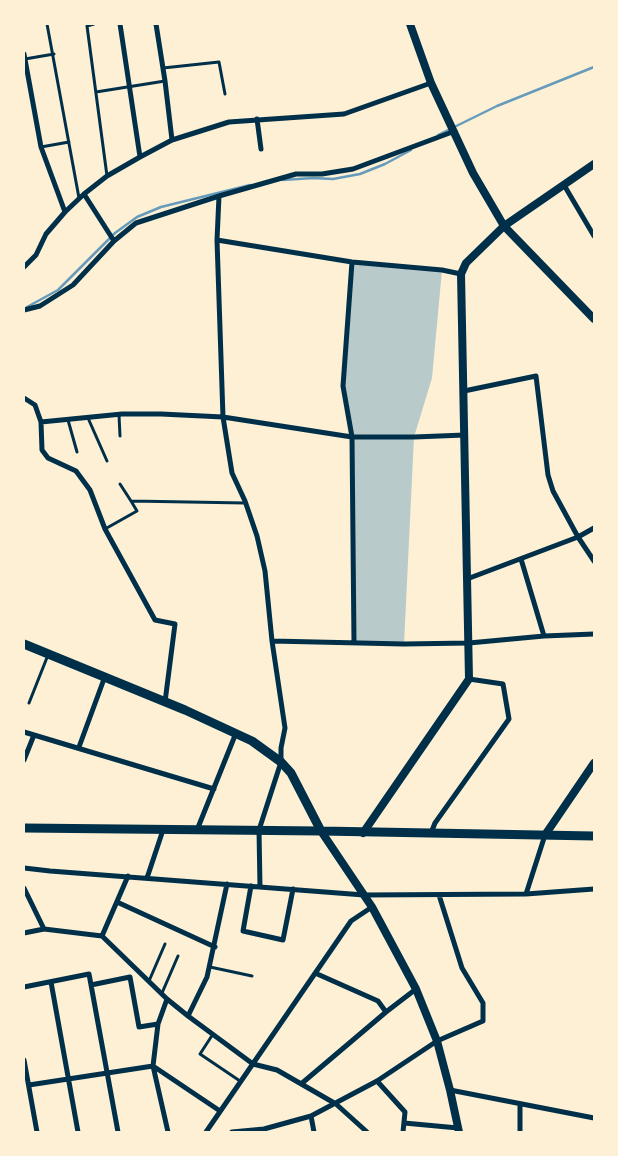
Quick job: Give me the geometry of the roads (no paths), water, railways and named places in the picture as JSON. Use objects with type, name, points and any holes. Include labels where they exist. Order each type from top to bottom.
[{"type":"main road","points":[[24,644],[104,679],[165,702],[252,741],[281,762],[291,773],[321,831]]},
{"type":"main road","points":[[24,828],[594,836]]},
{"type":"street","points":[[120,24],[140,157]]},
{"type":"street","points":[[156,24],[162,68],[166,81],[172,140]]},
{"type":"street","points":[[410,24],[432,83],[473,173],[504,226],[594,319]]},
{"type":"street","points":[[24,56],[42,147],[65,212]]},
{"type":"street","points":[[24,267],[36,255],[46,234],[84,194],[107,176],[172,140],[230,122],[344,114],[432,83]]},
{"type":"street","points":[[257,119],[261,149]]},
{"type":"street","points":[[24,310],[40,306],[73,285],[114,241],[136,223],[296,174],[322,174],[353,170],[454,131]]},
{"type":"street","points":[[363,832],[469,679],[461,274],[466,263],[504,226],[594,164]]},
{"type":"street","points":[[564,185],[594,236]]},
{"type":"street","points":[[84,194],[114,241]]},
{"type":"street","points":[[220,196],[216,240],[223,417],[232,473],[246,503],[257,536],[265,571],[272,642],[285,728],[281,748],[281,762],[259,830],[260,887]]},
{"type":"street","points":[[216,240],[352,262],[442,270],[461,274]]},
{"type":"street","points":[[352,262],[343,386],[352,437],[354,643]]},
{"type":"street","points":[[464,391],[536,376],[548,475],[553,491],[578,537],[594,561]]},
{"type":"street","points":[[24,398],[35,405],[41,422],[42,450],[48,458],[76,471],[90,490],[104,529],[155,620],[175,624],[165,702]]},
{"type":"street","points":[[41,422],[88,417],[161,414],[223,417],[352,437],[414,437],[465,434]]},
{"type":"street","points":[[467,579],[578,537],[594,528]]},
{"type":"street","points":[[521,559],[544,636]]},
{"type":"street","points":[[272,642],[469,643],[544,636],[594,634]]},
{"type":"street","points":[[79,747],[104,679]]},
{"type":"street","points":[[431,833],[436,822],[510,719],[503,684],[469,679]]},
{"type":"street","points":[[24,732],[214,789]]},
{"type":"street","points":[[197,831],[236,733]]},
{"type":"street","points":[[24,760],[34,735]]},
{"type":"street","points":[[526,894],[545,835],[594,763]]},
{"type":"street","points":[[147,878],[163,830]]},
{"type":"street","points":[[321,831],[372,907],[416,990],[437,1041],[458,1130],[404,1123]]},
{"type":"street","points":[[24,868],[50,872],[128,876],[364,895],[526,894],[594,889]]},
{"type":"street","points":[[102,936],[128,876]]},
{"type":"street","points":[[188,1016],[210,968],[227,884]]},
{"type":"street","points":[[251,886],[243,931],[283,940],[293,889]]},
{"type":"street","points":[[24,888],[44,929]]},
{"type":"street","points":[[234,1132],[264,1131],[311,1116],[377,1081],[437,1041],[483,1021],[483,1003],[462,968],[440,894]]},
{"type":"street","points":[[117,902],[215,947]]},
{"type":"street","points":[[206,1132],[351,921],[372,907]]},
{"type":"street","points":[[24,933],[44,929],[102,936],[167,999],[188,1016],[253,1064],[277,1070],[336,1104],[367,1132]]},
{"type":"street","points":[[315,973],[378,1001],[386,1012]]},
{"type":"street","points":[[24,987],[89,974],[118,1132]]},
{"type":"street","points":[[91,984],[130,977],[139,1027],[158,1024]]},
{"type":"street","points":[[51,982],[78,1132]]},
{"type":"street","points":[[301,1084],[386,1012],[416,990]]},
{"type":"street","points":[[167,999],[158,1024],[153,1066],[168,1132]]},
{"type":"street","points":[[24,1060],[37,1132]]},
{"type":"street","points":[[29,1086],[153,1066],[220,1111]]},
{"type":"street","points":[[377,1081],[405,1112],[403,1132]]},
{"type":"street","points":[[450,1090],[594,1118]]},
{"type":"street","points":[[520,1104],[520,1132]]},
{"type":"street","points":[[311,1116],[314,1132]]},
{"type":"lane","points":[[47,24],[79,199]]},
{"type":"lane","points":[[94,24],[86,26],[107,176]]},
{"type":"lane","points":[[24,56],[54,54]]},
{"type":"lane","points":[[162,68],[219,62],[225,94]]},
{"type":"lane","points":[[96,92],[166,81]]},
{"type":"lane","points":[[42,147],[69,142]]},
{"type":"lane","points":[[119,415],[120,436]]},
{"type":"lane","points":[[88,417],[107,461]]},
{"type":"lane","points":[[67,419],[77,452]]},
{"type":"lane","points":[[104,529],[136,511],[120,484]]},
{"type":"lane","points":[[130,501],[246,503]]},
{"type":"lane","points":[[29,703],[48,655]]},
{"type":"lane","points":[[149,982],[165,944]]},
{"type":"lane","points":[[162,994],[178,956]]},
{"type":"lane","points":[[210,968],[252,976]]},
{"type":"lane","points":[[213,1034],[200,1054],[241,1082]]},
{"type":"waterway","points":[[438,135],[497,106],[594,67]]},
{"type":"waterway","points":[[283,180],[333,179],[360,174],[385,164],[411,150]]},
{"type":"waterway","points":[[27,307],[58,290],[115,233],[137,217],[161,207],[250,185]]}]
